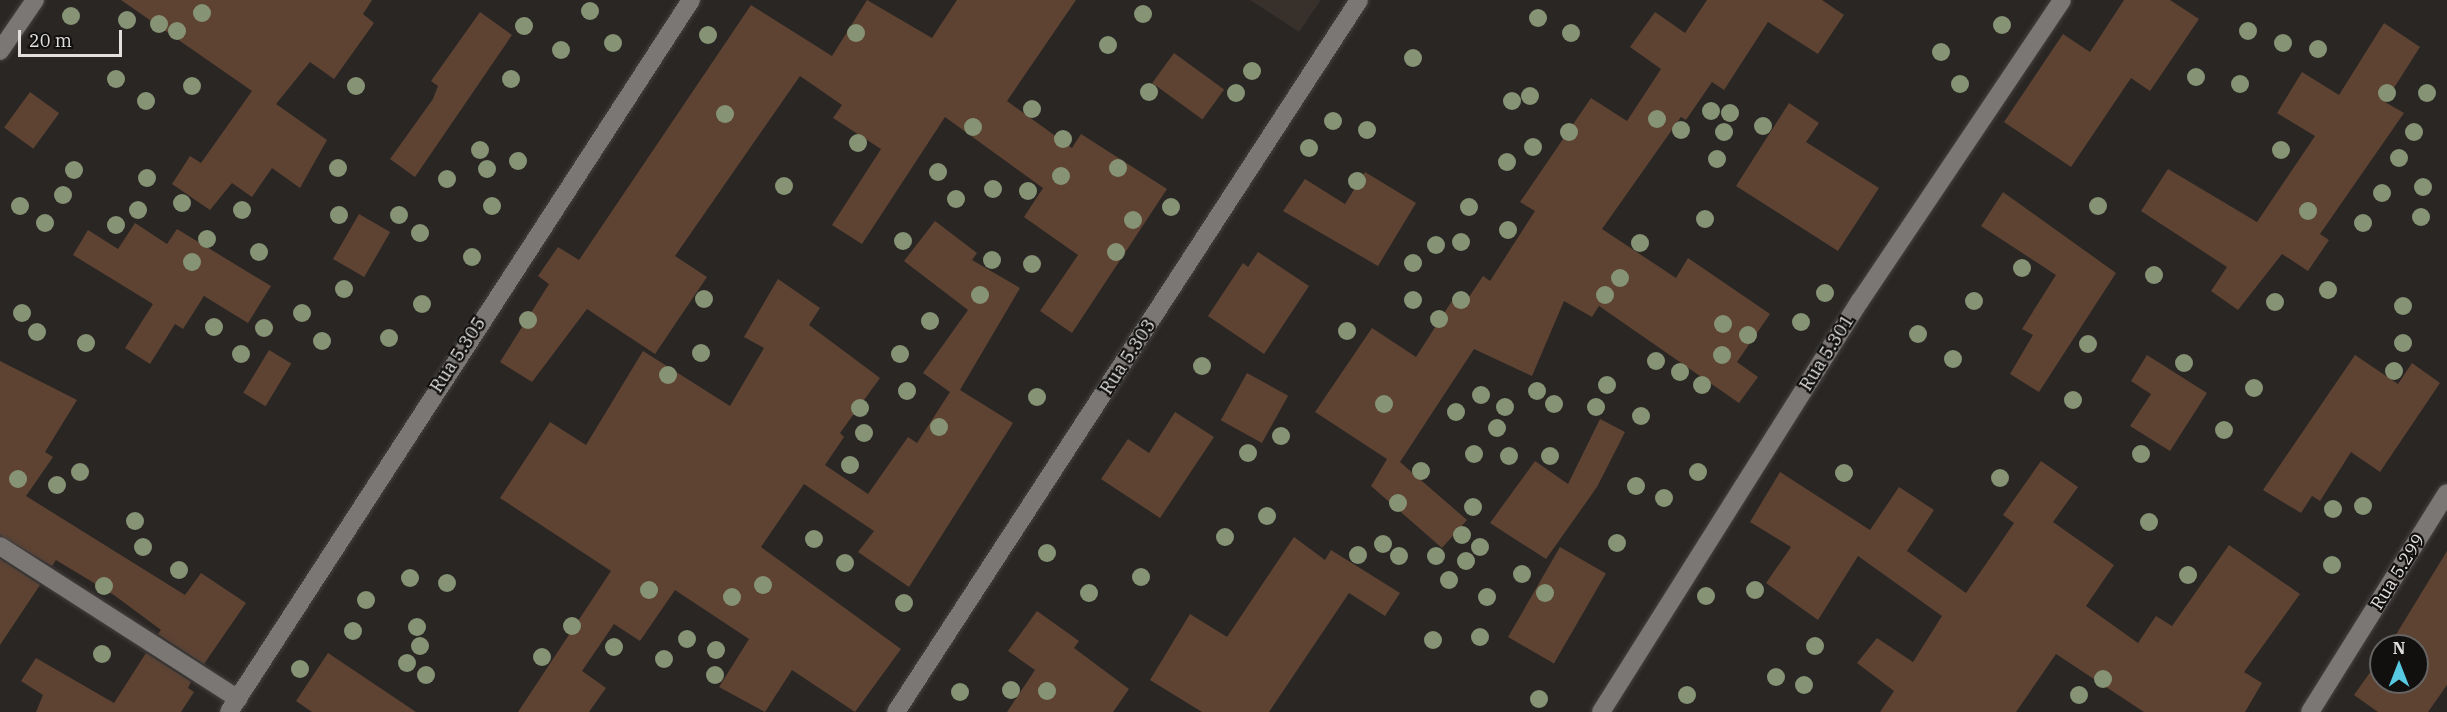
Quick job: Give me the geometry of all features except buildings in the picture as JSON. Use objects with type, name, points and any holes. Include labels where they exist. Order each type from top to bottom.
[{"type":"street","points":[[0,51],[35,0]]},
{"type":"street","name":"Rua 5.305","points":[[234,706],[691,0]]},
{"type":"street","name":"Rua 5.303","points":[[896,712],[1359,0]]},
{"type":"street","name":"Rua 5.301","points":[[1601,712],[1860,301],[2062,0]]},
{"type":"street","name":"Rua 5.299","points":[[2310,712],[2447,493]]},
{"type":"street","points":[[0,546],[234,706]]},
{"type":"shaded area","points":[[1250,0],[1321,0],[1299,32]]}]
